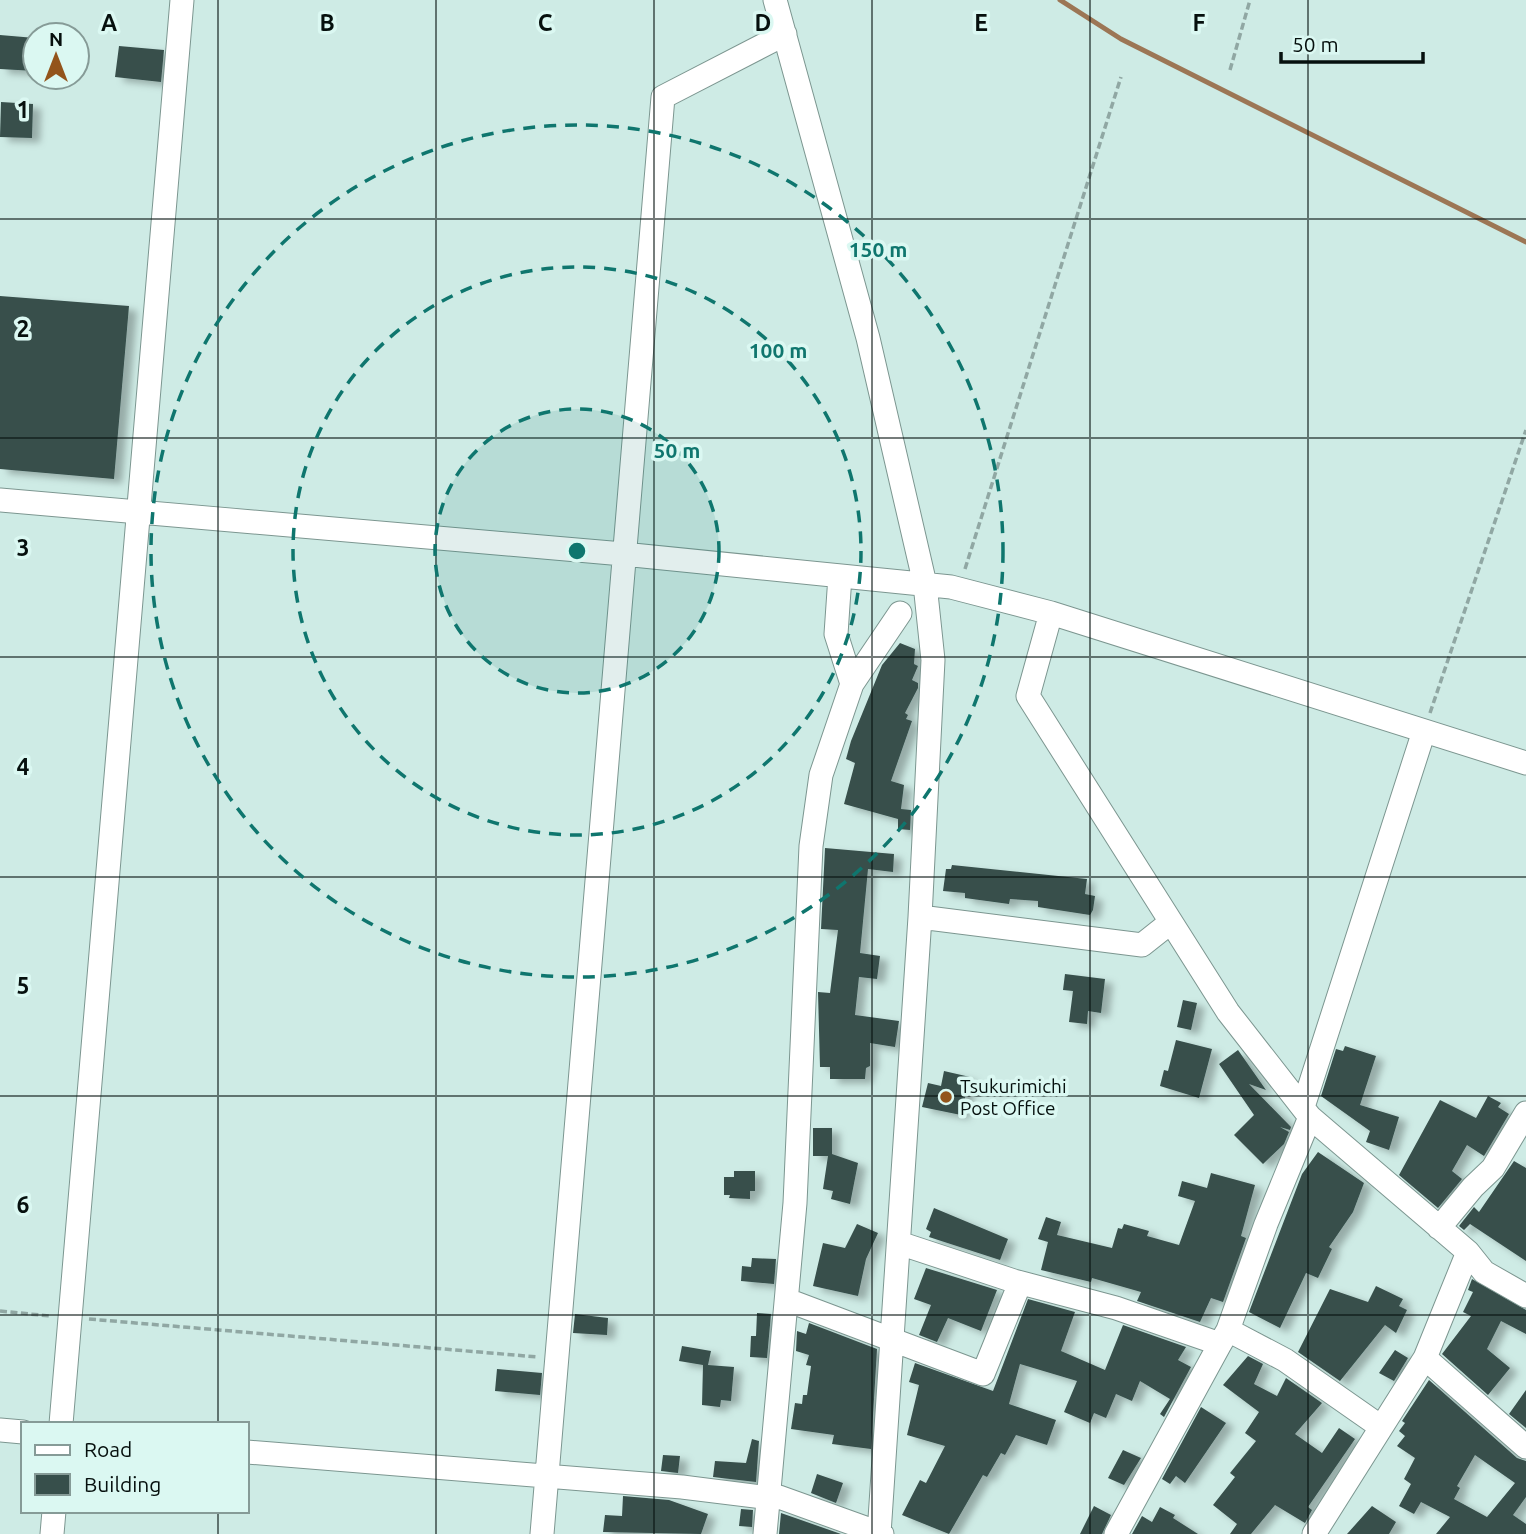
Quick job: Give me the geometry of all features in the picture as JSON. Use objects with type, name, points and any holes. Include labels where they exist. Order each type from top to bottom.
[{"type":"street","points":[[61,1422],[182,0]]},
{"type":"street","points":[[248,1452],[779,1497],[880,1533],[920,917],[933,660],[925,584],[868,338],[775,0]]},
{"type":"street","points":[[542,1534],[663,97],[785,34]]},
{"type":"street","points":[[0,500],[623,554],[960,589],[1051,613],[1526,764]]},
{"type":"street","points":[[840,576],[836,634],[852,684]]},
{"type":"street","points":[[765,1534],[795,1203],[811,846],[821,775],[852,684],[900,613]]},
{"type":"street","points":[[1051,613],[1028,696],[1228,1012],[1307,1112],[1468,1252],[1484,1272],[1526,1296]]},
{"type":"street","points":[[1116,1534],[1224,1337],[1307,1112],[1424,730]]},
{"type":"street","points":[[920,917],[1142,945],[1171,922]]},
{"type":"street","points":[[1439,1228],[1473,1187],[1493,1168],[1526,1113]]},
{"type":"street","points":[[899,1243],[1020,1283],[1224,1337],[1285,1360],[1381,1427]]},
{"type":"street","points":[[1314,1534],[1425,1358],[1468,1252]]},
{"type":"street","points":[[787,1300],[983,1374],[1020,1283]]},
{"type":"street","points":[[1425,1358],[1526,1447]]},
{"type":"street","points":[[0,1430],[21,1432]]},
{"type":"street","points":[[51,1534],[54,1513]]},
{"type":"path","points":[[1230,69],[1250,0]]},
{"type":"path","points":[[960,589],[1121,77]]},
{"type":"path","points":[[1424,730],[1526,430]]},
{"type":"path","points":[[0,1311],[557,1359]]},
{"type":"building","points":[[0,35],[21,37],[21,70],[0,69]]},
{"type":"building","points":[[119,46],[164,50],[161,82],[115,77]]},
{"type":"building","points":[[1,102],[33,104],[32,138],[0,137]]},
{"type":"building","points":[[0,296],[129,306],[114,479],[0,469]]},
{"type":"building","points":[[900,643],[915,649],[914,664],[918,666],[912,680],[918,683],[918,688],[905,713],[908,715],[906,719],[912,721],[891,781],[904,785],[901,809],[911,810],[910,830],[898,829],[898,819],[844,804],[855,763],[846,759],[851,741],[882,665]]},
{"type":"building","points":[[825,848],[894,854],[893,872],[868,869],[860,953],[880,956],[877,979],[859,977],[855,1015],[899,1021],[895,1047],[870,1043],[870,1066],[866,1068],[865,1079],[830,1079],[830,1067],[820,1067],[818,992],[830,993],[838,930],[821,929]]},
{"type":"building","points":[[952,865],[1087,879],[1085,894],[1095,896],[1093,910],[1090,915],[1038,907],[1038,901],[1010,899],[1009,904],[965,898],[965,893],[943,891],[946,869],[951,869]]},
{"type":"building","points":[[1065,974],[1105,979],[1101,1013],[1088,1011],[1087,1024],[1069,1022],[1073,991],[1063,990]]},
{"type":"building","points":[[1183,1000],[1197,1003],[1191,1030],[1177,1027]]},
{"type":"building","points":[[1176,1040],[1212,1049],[1199,1098],[1160,1086],[1164,1070],[1168,1071]]},
{"type":"building","points":[[1345,1046],[1376,1056],[1360,1105],[1399,1117],[1389,1150],[1366,1142],[1370,1131],[1321,1096],[1336,1049],[1343,1051]]},
{"type":"building","points":[[1238,1050],[1266,1090],[1249,1084],[1291,1127],[1290,1130],[1280,1127],[1289,1132],[1284,1144],[1263,1164],[1234,1135],[1254,1115],[1219,1064]]},
{"type":"building","points":[[944,1071],[970,1077],[961,1115],[922,1107],[928,1083],[941,1086]]},
{"type":"building","points":[[1488,1096],[1501,1103],[1498,1107],[1509,1114],[1484,1156],[1467,1145],[1452,1171],[1462,1179],[1438,1208],[1399,1175],[1440,1100],[1476,1118]]},
{"type":"building","points":[[813,1128],[832,1128],[832,1154],[858,1163],[850,1204],[831,1199],[833,1191],[823,1189],[828,1156],[813,1156]]},
{"type":"building","points":[[1318,1152],[1364,1183],[1353,1212],[1329,1247],[1332,1249],[1318,1278],[1306,1273],[1280,1328],[1249,1312],[1302,1174]]},
{"type":"building","points":[[1514,1161],[1526,1168],[1526,1261],[1470,1224],[1464,1230],[1459,1226],[1474,1207],[1479,1212]]},
{"type":"building","points":[[734,1171],[755,1171],[755,1191],[750,1191],[750,1199],[729,1198],[730,1195],[724,1195],[724,1177],[734,1177]]},
{"type":"building","points":[[1211,1173],[1255,1185],[1241,1236],[1246,1238],[1223,1302],[1211,1298],[1200,1322],[1137,1301],[1141,1292],[1092,1278],[1091,1282],[1041,1270],[1048,1242],[1038,1239],[1046,1217],[1061,1222],[1057,1235],[1112,1248],[1118,1228],[1122,1229],[1124,1224],[1149,1231],[1147,1236],[1179,1245],[1195,1201],[1178,1196],[1182,1181],[1207,1188]]},
{"type":"building","points":[[934,1208],[1008,1239],[1000,1260],[929,1237],[931,1232],[926,1229]]},
{"type":"building","points":[[857,1224],[878,1233],[866,1259],[858,1296],[813,1286],[823,1243],[845,1248]]},
{"type":"building","points":[[752,1258],[776,1259],[774,1284],[741,1281],[742,1266],[751,1267]]},
{"type":"building","points":[[926,1268],[997,1290],[981,1331],[948,1318],[937,1342],[919,1335],[931,1305],[914,1299]]},
{"type":"building","points":[[1472,1279],[1526,1310],[1526,1334],[1501,1321],[1487,1349],[1510,1368],[1488,1395],[1442,1354],[1471,1316],[1463,1312],[1473,1292],[1468,1290]]},
{"type":"building","points":[[1376,1286],[1403,1299],[1399,1306],[1407,1310],[1396,1333],[1385,1325],[1340,1381],[1298,1352],[1330,1289],[1368,1302]]},
{"type":"building","points":[[1028,1299],[1075,1312],[1061,1351],[1105,1370],[1123,1325],[1186,1347],[1178,1360],[1191,1367],[1164,1417],[1160,1414],[1170,1399],[1140,1381],[1132,1401],[1116,1394],[1106,1418],[1094,1413],[1090,1423],[1064,1412],[1077,1381],[1020,1364],[1009,1404],[1056,1420],[1047,1445],[1016,1435],[1005,1455],[1001,1453],[987,1477],[983,1475],[949,1534],[902,1515],[920,1480],[926,1483],[945,1446],[907,1435],[919,1385],[909,1382],[915,1363],[993,1391]]},
{"type":"building","points":[[757,1313],[771,1314],[767,1358],[750,1357],[751,1336],[756,1336]]},
{"type":"building","points":[[575,1314],[608,1318],[607,1335],[573,1333]]},
{"type":"building","points":[[809,1323],[877,1349],[871,1449],[832,1444],[834,1435],[791,1429],[795,1403],[802,1404],[803,1395],[807,1395],[811,1366],[806,1365],[809,1355],[796,1351],[797,1331],[806,1334]]},
{"type":"building","points":[[682,1346],[711,1351],[708,1365],[734,1367],[731,1401],[721,1400],[720,1407],[702,1405],[703,1365],[679,1361]]},
{"type":"building","points":[[1395,1350],[1408,1358],[1394,1381],[1379,1373]]},
{"type":"building","points":[[1248,1356],[1263,1364],[1254,1384],[1277,1396],[1286,1378],[1322,1403],[1295,1434],[1322,1453],[1339,1428],[1355,1439],[1308,1507],[1312,1510],[1305,1523],[1275,1505],[1251,1534],[1230,1534],[1237,1524],[1213,1505],[1235,1477],[1230,1473],[1256,1441],[1245,1433],[1259,1412],[1223,1385]]},
{"type":"building","points":[[497,1369],[542,1373],[540,1395],[495,1391]]},
{"type":"building","points":[[1429,1380],[1517,1458],[1526,1461],[1526,1497],[1513,1515],[1526,1524],[1526,1534],[1436,1534],[1450,1517],[1421,1502],[1414,1514],[1399,1506],[1411,1484],[1404,1479],[1415,1458],[1397,1446],[1405,1436],[1399,1431],[1405,1423],[1402,1421]],"holes":[[[1475,1455],[1515,1483],[1487,1517],[1454,1499],[1460,1488],[1457,1486]]]},
{"type":"building","points":[[1526,1390],[1526,1428],[1509,1414]]},
{"type":"building","points":[[1201,1407],[1226,1423],[1185,1483],[1176,1476],[1170,1484],[1162,1479]]},
{"type":"building","points":[[752,1439],[759,1441],[756,1482],[713,1477],[715,1461],[746,1463]]},
{"type":"building","points":[[1123,1450],[1141,1458],[1124,1485],[1108,1478]]},
{"type":"building","points":[[663,1455],[680,1456],[678,1473],[661,1471]]},
{"type":"building","points":[[817,1474],[843,1483],[836,1503],[811,1493]]},
{"type":"building","points":[[623,1496],[669,1500],[708,1514],[701,1534],[603,1532],[605,1515],[622,1516]]},
{"type":"building","points":[[1094,1506],[1111,1515],[1102,1534],[1080,1534]]},
{"type":"building","points":[[1372,1506],[1396,1522],[1389,1534],[1347,1534]]},
{"type":"building","points":[[1160,1507],[1175,1515],[1173,1518],[1198,1534],[1132,1534],[1142,1516],[1152,1522]]},
{"type":"building","points":[[741,1509],[753,1510],[752,1527],[739,1526]]},
{"type":"building","points":[[781,1513],[841,1534],[779,1534]]},
{"type":"waterway","points":[[1060,0],[1121,39],[1526,242]]},
{"type":"place","name":"Tsukurimichi Post Office","points":[[946,1097]]}]
